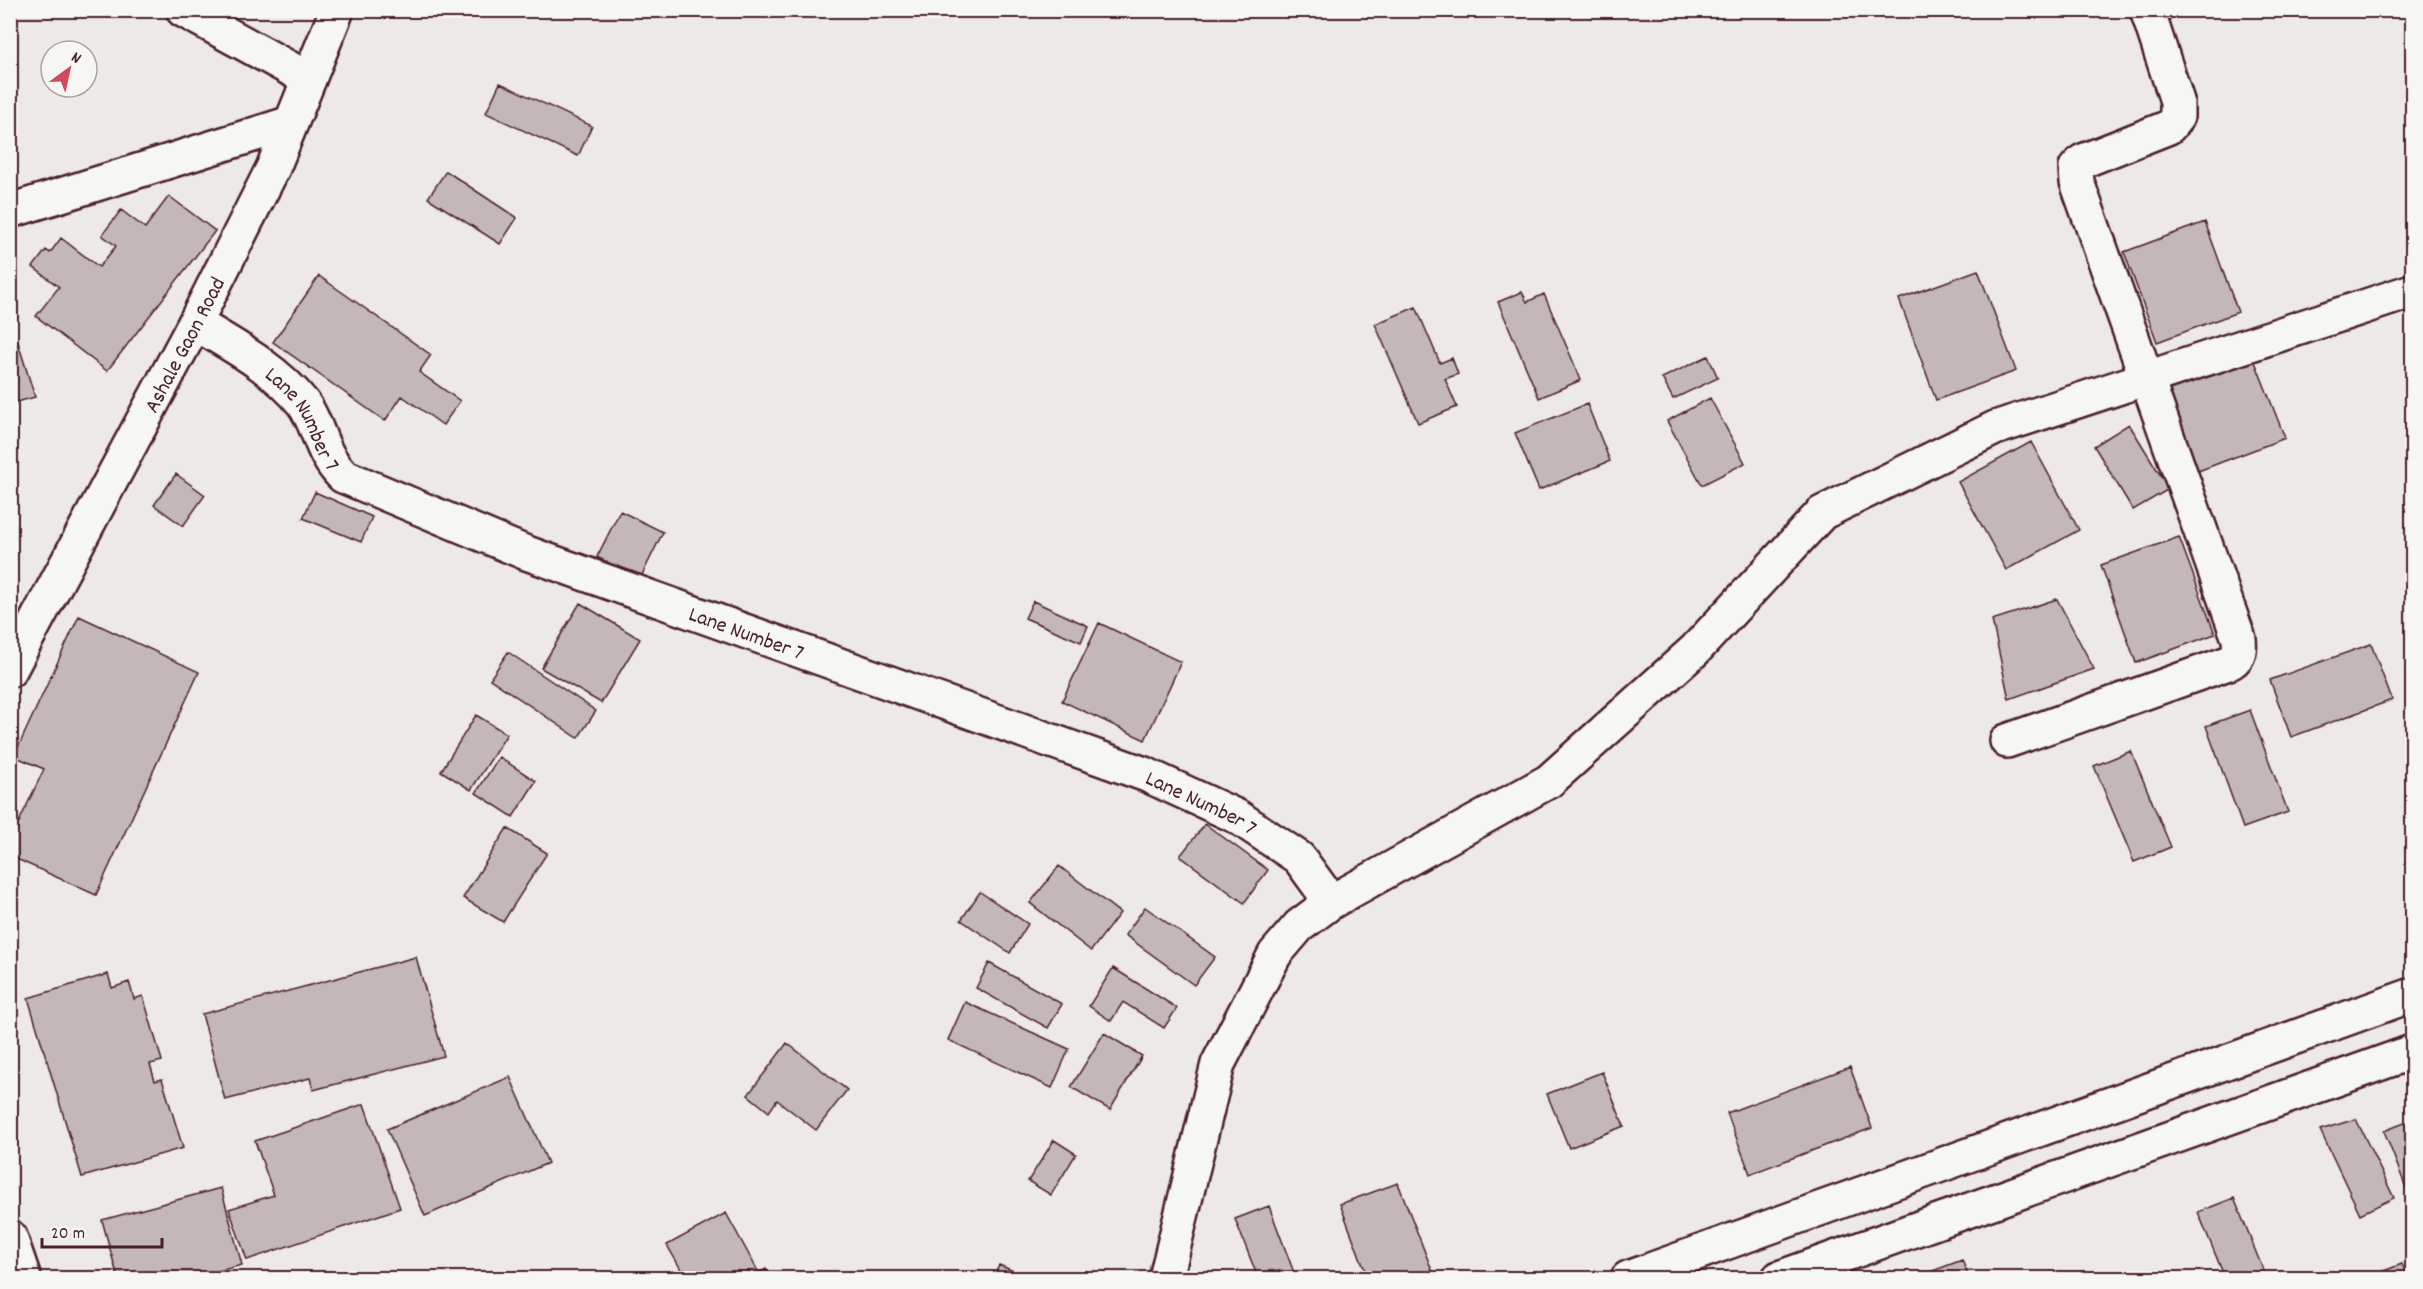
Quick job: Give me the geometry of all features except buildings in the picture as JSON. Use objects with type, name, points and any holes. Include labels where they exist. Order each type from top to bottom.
[{"type":"street","points":[[183,10],[309,79]]},
{"type":"street","name":"Ashale Gaon Road","points":[[10,670],[195,323],[273,168],[337,10]]},
{"type":"street","points":[[2007,741],[2231,662],[2239,654],[2239,639],[2077,182],[2076,168],[2083,161],[2169,127],[2177,117],[2176,101],[2147,10]]},
{"type":"street","points":[[10,211],[291,123]]},
{"type":"street","points":[[1166,1278],[1218,1064],[1275,954],[1299,926],[1331,902],[1549,781],[1695,650],[1822,513],[1995,428],[2146,376],[2412,291]]},
{"type":"street","name":"Lane Number 7","points":[[195,323],[257,360],[303,404],[329,462],[343,476],[524,552],[1147,776],[1238,817],[1299,858],[1331,902]]},
{"type":"street","points":[[1628,1278],[2412,995]]},
{"type":"street","points":[[1779,1278],[2412,1052]]},
{"type":"street","points":[[10,1237],[24,1278]]}]
